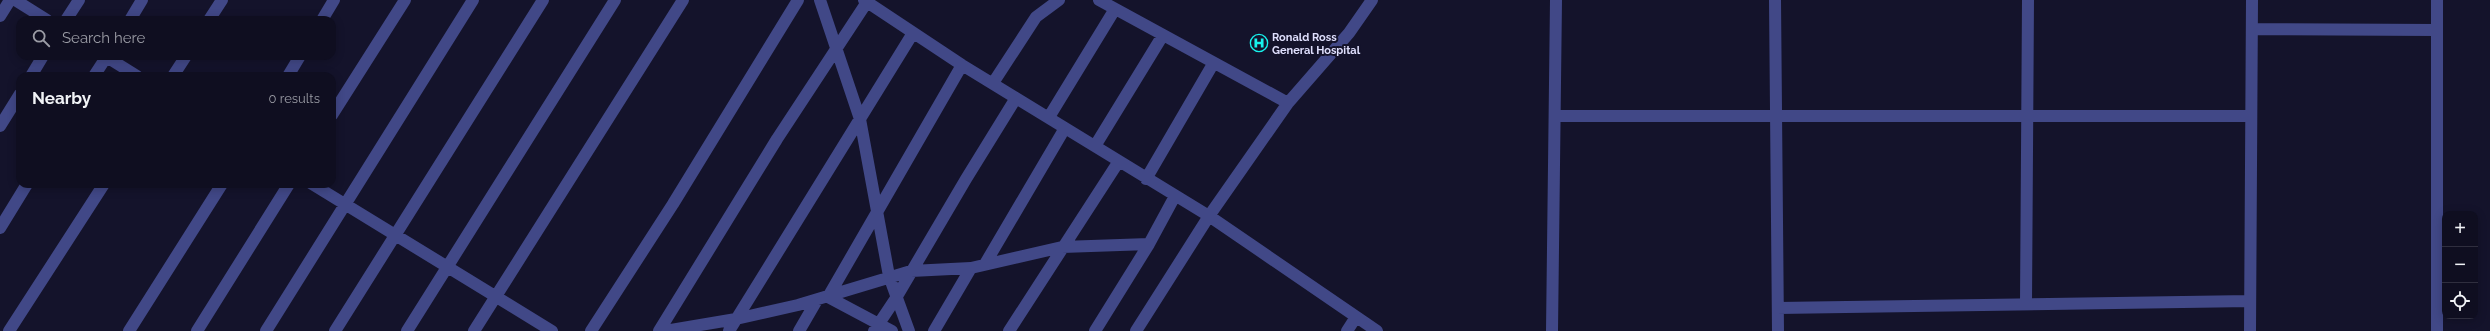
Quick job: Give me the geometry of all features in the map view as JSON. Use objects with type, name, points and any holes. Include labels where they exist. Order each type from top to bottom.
[{"type":"street","points":[[0,16],[10,0]]},
{"type":"street","points":[[15,0],[41,16]]},
{"type":"street","points":[[69,16],[79,0]]},
{"type":"street","points":[[132,16],[142,0]]},
{"type":"street","points":[[212,16],[222,0]]},
{"type":"street","points":[[324,16],[334,0]]},
{"type":"street","points":[[336,109],[405,0]]},
{"type":"street","points":[[266,331],[473,0]]},
{"type":"street","points":[[335,331],[397,236],[543,0]]},
{"type":"street","points":[[407,331],[615,0]]},
{"type":"street","points":[[474,331],[683,0]]},
{"type":"street","points":[[591,331],[677,198],[798,0]]},
{"type":"street","points":[[820,0],[860,119],[889,276],[909,331]]},
{"type":"street","points":[[993,83],[1036,17],[1059,0]]},
{"type":"street","points":[[1099,0],[1213,64],[1288,103]]},
{"type":"street","points":[[1136,331],[1209,216],[1288,103],[1349,33],[1372,0]]},
{"type":"street","points":[[1552,331],[1556,116],[1556,0]]},
{"type":"street","points":[[1775,0],[1778,331]]},
{"type":"street","points":[[2026,303],[2028,0]]},
{"type":"street","points":[[2250,331],[2252,0]]},
{"type":"street","points":[[2437,0],[2437,331]]},
{"type":"street","points":[[659,331],[777,139],[837,48],[865,1],[1016,98],[1209,216],[1377,331]]},
{"type":"street","points":[[1049,117],[1115,9]]},
{"type":"street","points":[[2252,29],[2437,30]]},
{"type":"street","points":[[729,331],[913,33]]},
{"type":"street","points":[[1095,146],[1163,35]]},
{"type":"street","points":[[33,72],[41,60]]},
{"type":"street","points":[[96,72],[104,60]]},
{"type":"street","points":[[112,60],[131,72]]},
{"type":"street","points":[[176,72],[183,60]]},
{"type":"street","points":[[290,72],[298,60]]},
{"type":"street","points":[[799,331],[823,298],[878,211],[962,64]]},
{"type":"street","points":[[1146,178],[1213,64]]},
{"type":"street","points":[[876,328],[896,298],[1016,98]]},
{"type":"street","points":[[0,126],[16,100]]},
{"type":"street","points":[[1556,116],[2251,116]]},
{"type":"street","points":[[985,264],[1065,128]]},
{"type":"street","points":[[1009,331],[1119,161]]},
{"type":"street","points":[[0,228],[25,188]]},
{"type":"street","points":[[9,331],[101,188]]},
{"type":"street","points":[[129,331],[219,188]]},
{"type":"street","points":[[197,331],[286,188]]},
{"type":"street","points":[[319,188],[552,331]]},
{"type":"street","points":[[1095,331],[1149,244],[1175,196]]},
{"type":"street","points":[[665,331],[736,319],[823,298],[889,276],[911,271],[971,268],[1062,247],[1149,244]]},
{"type":"street","points":[[934,331],[971,268]]},
{"type":"street","points":[[823,298],[876,328],[892,331]]},
{"type":"street","points":[[1778,308],[2250,300]]},
{"type":"street","points":[[1347,331],[1356,317]]},
{"type":"place","name":"Ronald Ross General Hospital","points":[[1259,43]]}]
